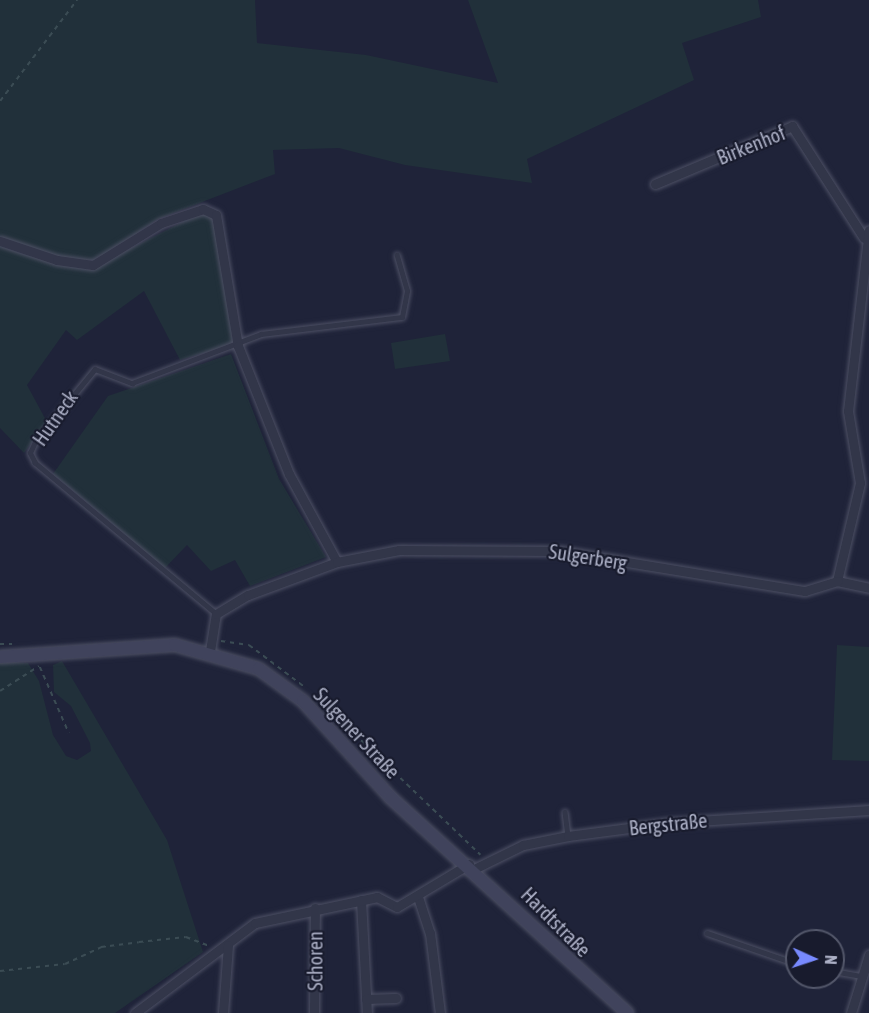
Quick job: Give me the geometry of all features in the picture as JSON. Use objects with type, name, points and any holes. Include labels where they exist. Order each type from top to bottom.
[{"type":"main road","name":"Sulgener Straße","points":[[0,657],[142,646],[211,645],[259,669],[303,701],[390,797],[468,863]]},
{"type":"main road","name":"Hardtstraße","points":[[468,863],[593,987],[627,1013]]},
{"type":"street","name":"Birkenhof","points":[[655,184],[792,126],[867,234]]},
{"type":"street","points":[[0,241],[57,260],[93,265],[161,223],[211,210],[216,215],[238,346],[289,474],[337,562],[248,596],[216,614],[211,645]]},
{"type":"street","points":[[867,234],[848,411],[860,483],[837,581],[869,588]]},
{"type":"street","name":"Sulgerberg","points":[[337,562],[399,550],[508,547],[805,591],[837,581]]},
{"type":"street","name":"Bergstraße","points":[[361,900],[377,897],[397,907],[418,897],[468,863],[485,861],[523,845],[567,836],[869,810]]},
{"type":"street","points":[[418,897],[430,933],[440,1013]]},
{"type":"street","points":[[135,1013],[255,923],[315,908],[361,900],[367,1013]]},
{"type":"street","name":"Schoren","points":[[314,1013],[315,908]]},
{"type":"street","points":[[223,1013],[224,948]]},
{"type":"street","points":[[851,1013],[869,955]]},
{"type":"street","points":[[366,999],[396,998]]},
{"type":"lane","name":"Hutneck","points":[[216,614],[136,552],[30,453],[95,369],[132,383],[238,346],[261,334],[312,325],[402,317],[406,291],[397,255]]},
{"type":"lane","points":[[565,812],[567,836]]},
{"type":"lane","points":[[706,933],[785,960]]},
{"type":"lane","points":[[845,973],[862,976]]},
{"type":"path","points":[[0,101],[77,0]]},
{"type":"path","points":[[0,644],[14,644]]},
{"type":"path","points":[[211,645],[249,645],[276,661],[377,760],[472,841],[485,861]]},
{"type":"path","points":[[0,691],[40,665],[69,733]]},
{"type":"path","points":[[0,970],[65,964],[101,947],[186,938],[224,948]]},
{"type":"shaded area","points":[[0,0],[255,0],[257,43],[366,55],[498,83],[468,0],[758,0],[761,17],[682,43],[694,80],[527,159],[532,183],[405,165],[339,148],[273,150],[275,174],[158,219],[97,260],[70,261],[0,237]]},
{"type":"shaded area","points":[[202,212],[215,216],[234,344],[180,360],[144,291],[77,340],[66,330],[27,385],[47,422],[24,453],[0,428],[0,243],[41,259],[92,268]]},
{"type":"shaded area","points":[[445,334],[450,361],[395,369],[391,343]]},
{"type":"shaded area","points":[[231,354],[279,479],[326,557],[250,586],[235,560],[211,571],[187,545],[165,568],[53,474],[108,396]]},
{"type":"shaded area","points":[[837,645],[869,647],[869,761],[832,760]]},
{"type":"shaded area","points":[[62,661],[167,840],[203,952],[115,1013],[0,1013],[0,662],[28,663],[39,681],[53,735],[66,756],[77,760],[91,751],[90,743],[71,706],[54,692],[53,665]]}]
